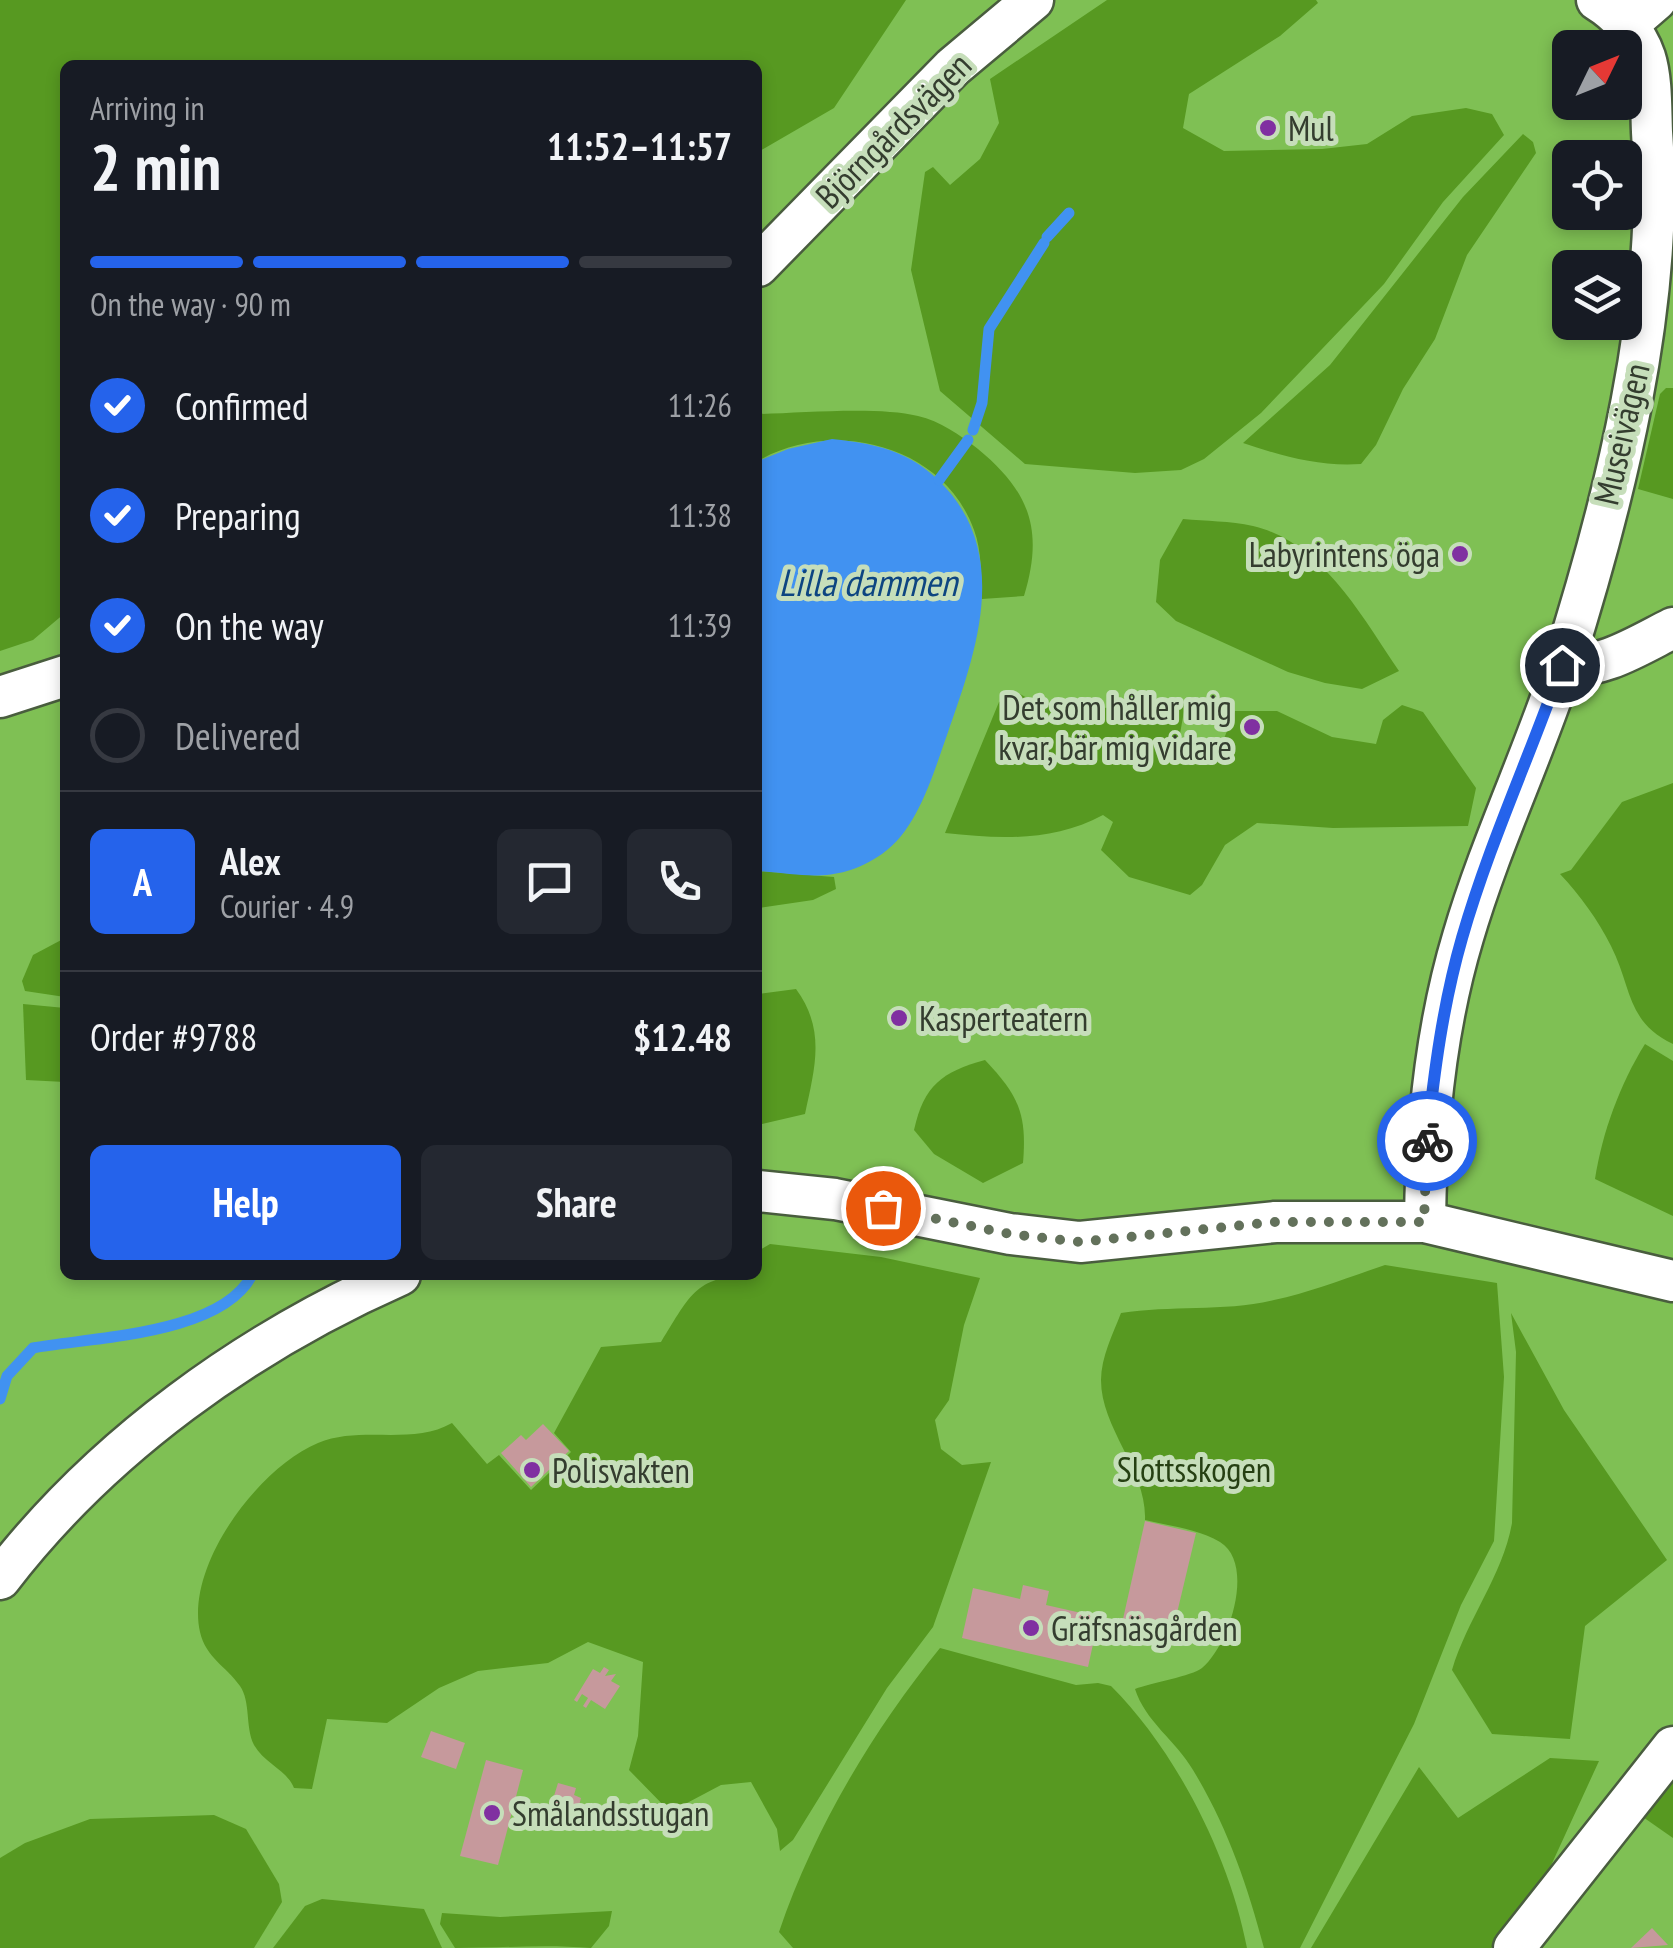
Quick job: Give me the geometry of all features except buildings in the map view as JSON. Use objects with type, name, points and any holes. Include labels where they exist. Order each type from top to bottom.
[{"type":"lane","name":"Björngårdsvägen","points":[[762,262],[953,67],[1033,0]]},
{"type":"lane","name":"Museivägen","points":[[1424,1222],[1425,1159],[1439,1037],[1462,938],[1503,816],[1562,665],[1632,396],[1652,276],[1657,193],[1645,58],[1627,8]]},
{"type":"lane","points":[[1562,665],[1580,667],[1612,657],[1673,628]]},
{"type":"lane","points":[[0,697],[60,678]]},
{"type":"lane","points":[[762,1190],[835,1199],[1010,1234],[1080,1242],[1274,1222],[1424,1222],[1673,1281]]},
{"type":"lane","points":[[0,1578],[67,1502],[129,1442],[277,1341],[391,1280]]},
{"type":"lane","points":[[1514,1948],[1673,1748]]},
{"type":"green space","name":"Slottsskogen","points":[[0,0],[1673,0],[1673,1948],[0,1948]]},
{"type":"green space","points":[[0,0],[906,0],[834,108],[762,150],[762,60],[60,60],[60,617],[33,640],[0,651]]},
{"type":"green space","points":[[1107,0],[1316,0],[1318,3],[1280,36],[1189,94],[1183,128],[1224,151],[1367,144],[1412,116],[1466,108],[1492,114],[1504,135],[1443,202],[1384,284],[1261,413],[1204,459],[1181,470],[1135,473],[1025,464],[940,391],[911,270],[925,172],[933,167],[950,185],[980,159],[999,123],[990,79]]},
{"type":"green space","points":[[1523,134],[1533,142],[1536,153],[1467,255],[1435,339],[1403,389],[1376,445],[1361,464],[1301,460],[1243,443],[1330,365],[1463,197]]},
{"type":"green space","points":[[1673,388],[1673,499],[1638,489],[1660,394]]},
{"type":"green space","points":[[902,413],[949,429],[996,465],[1021,497],[1032,532],[1033,551],[1024,596],[982,599],[980,555],[974,530],[959,501],[938,477],[912,459],[882,447],[851,441],[787,448],[762,459],[762,414]]},
{"type":"green space","points":[[1183,519],[1253,526],[1300,548],[1338,584],[1399,671],[1362,689],[1325,683],[1288,672],[1176,621],[1156,602],[1160,560]]},
{"type":"green space","points":[[1020,694],[1037,702],[1078,709],[1186,700],[1178,745],[1217,756],[1235,711],[1277,711],[1332,737],[1376,744],[1383,720],[1402,705],[1423,712],[1476,788],[1468,826],[1333,828],[1257,823],[1225,845],[1202,885],[1190,895],[1129,877],[1101,850],[1113,822],[1103,815],[1046,834],[986,837],[945,833],[999,702]]},
{"type":"green space","points":[[1673,783],[1673,1044],[1646,1025],[1638,1014],[1606,936],[1560,874],[1571,870],[1622,802]]},
{"type":"green space","points":[[762,871],[834,877],[836,889],[813,900],[762,907]]},
{"type":"green space","points":[[60,941],[60,996],[25,991],[22,981],[33,955]]},
{"type":"green space","points":[[796,989],[811,1019],[816,1049],[805,1114],[762,1124],[762,993]]},
{"type":"green space","points":[[23,1004],[60,1008],[60,1082],[26,1080]]},
{"type":"green space","points":[[1645,1044],[1673,1061],[1673,1216],[1595,1179],[1613,1109]]},
{"type":"green space","points":[[985,1060],[1013,1095],[1022,1118],[1024,1146],[1023,1163],[983,1183],[934,1154],[914,1130],[923,1102],[937,1083],[957,1070]]},
{"type":"green space","points":[[770,1244],[881,1257],[980,1278],[964,1325],[949,1400],[935,1420],[941,1449],[962,1465],[991,1462],[933,1627],[887,1688],[793,1840],[780,1851],[777,1829],[751,1782],[721,1785],[670,1812],[629,1770],[638,1736],[643,1662],[588,1642],[548,1663],[478,1671],[439,1688],[387,1723],[327,1719],[312,1789],[294,1788],[254,1745],[243,1692],[207,1649],[200,1632],[198,1606],[204,1578],[215,1550],[250,1496],[295,1456],[318,1443],[351,1436],[420,1433],[452,1423],[487,1464],[499,1455],[531,1490],[571,1452],[554,1433],[601,1347],[661,1342],[689,1299],[708,1283],[762,1280],[762,1249]]},
{"type":"green space","points":[[1385,1265],[1497,1283],[1504,1377],[1494,1541],[1461,1605],[1414,1724],[1300,1948],[1264,1948],[1243,1878],[1216,1812],[1193,1770],[1146,1711],[1135,1689],[1197,1671],[1212,1657],[1235,1605],[1236,1568],[1231,1553],[1220,1542],[1145,1520],[1139,1484],[1103,1398],[1103,1363],[1121,1313],[1255,1304]]},
{"type":"green space","points":[[1511,1313],[1564,1410],[1667,1560],[1585,1626],[1570,1739],[1492,1734],[1452,1670],[1501,1561],[1512,1523],[1516,1352]]},
{"type":"green space","points":[[940,1648],[1076,1685],[1111,1686],[1158,1742],[1197,1808],[1228,1878],[1247,1948],[793,1948],[779,1932],[827,1819],[891,1713]]},
{"type":"green space","points":[[1550,1758],[1599,1761],[1543,1883],[1491,1948],[1311,1948],[1419,1767],[1458,1818]]},
{"type":"green space","points":[[1673,1773],[1673,1838],[1640,1815]]},
{"type":"green space","points":[[214,1815],[246,1829],[279,1884],[282,1902],[254,1948],[0,1948],[0,1858],[25,1843],[90,1819]]},
{"type":"green space","points":[[322,1899],[424,1909],[442,1948],[273,1948],[305,1906]]},
{"type":"green space","points":[[612,1911],[609,1926],[591,1948],[455,1948],[440,1924],[442,1913],[500,1917]]},
{"type":"water","name":"Lilla dammen","points":[[832,439],[883,448],[913,461],[952,495],[969,523],[979,552],[981,613],[975,644],[923,800],[895,843],[866,864],[836,874],[762,871],[762,459]]},
{"type":"waterway","points":[[1047,237],[1069,213]]},
{"type":"waterway","points":[[973,430],[982,403],[989,329],[1044,243]]},
{"type":"waterway","points":[[939,480],[968,440]]},
{"type":"waterway","points":[[0,1399],[7,1376],[33,1348],[185,1322],[236,1295],[248,1280]]},
{"type":"way so far","points":[[883,1208],[1010,1234],[1080,1242],[1274,1222],[1424,1222],[1427,1141]]},
{"type":"place","name":"Mul","points":[[1268,128]]},
{"type":"place","name":"Labyrintens öga","points":[[1460,554]]},
{"type":"place","name":"Det som håller mig kvar, bär mig vidare","points":[[1252,727]]},
{"type":"place","name":"Kasperteatern","points":[[899,1018]]},
{"type":"place","name":"Polisvakten","points":[[532,1470]]},
{"type":"place","name":"Gräfsnäsgården","points":[[1031,1628]]},
{"type":"place","name":"Smålandsstugan","points":[[492,1813]]},
{"type":"route","points":[[1427,1141],[1439,1037],[1462,938],[1503,816],[1562,665]]}]
